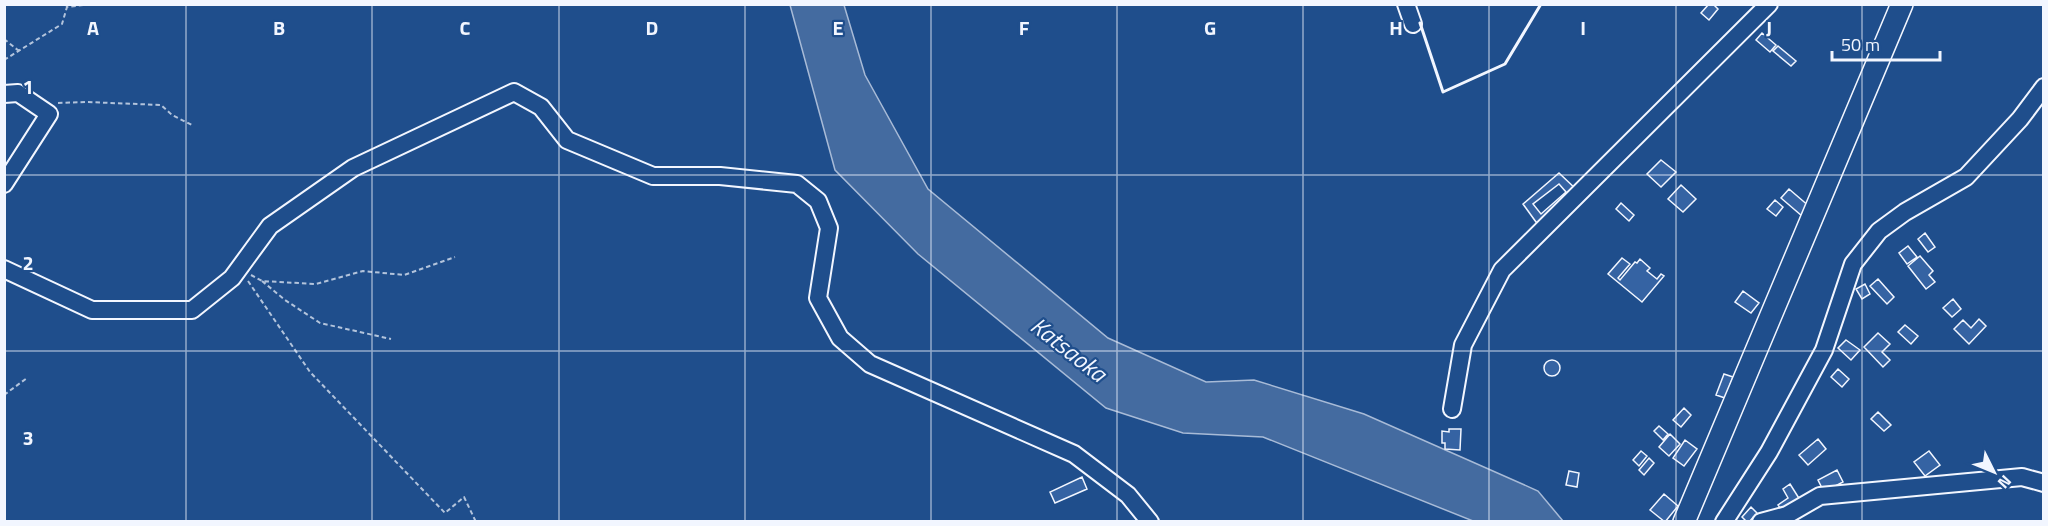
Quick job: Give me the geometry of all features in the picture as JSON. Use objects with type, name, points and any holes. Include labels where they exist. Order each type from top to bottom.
[{"type":"main road","points":[[1684,522],[1902,4]]},
{"type":"street","points":[[1406,4],[1413,24]]},
{"type":"street","points":[[1452,409],[1463,345],[1502,270],[1769,4]]},
{"type":"street","points":[[1724,522],[1769,452],[1824,350],[1853,264],[1879,231],[1905,212],[1966,177],[2020,119],[2043,87]]},
{"type":"street","points":[[4,269],[92,310],[192,310],[232,278],[270,226],[353,168],[514,92],[541,107],[567,140],[653,176],[720,176],[797,184],[818,201],[829,228],[818,298],[840,338],[870,364],[1074,454],[1128,495],[1150,522]]},
{"type":"street","points":[[4,94],[18,93],[50,114],[4,184]]},
{"type":"street","points":[[1761,522],[1787,515],[1820,495],[2022,477],[2043,483]]},
{"type":"path","points":[[4,60],[62,24],[66,6],[92,4]]},
{"type":"path","points":[[4,39],[19,51]]},
{"type":"path","points":[[50,114],[59,102],[161,105],[172,115],[192,125]]},
{"type":"path","points":[[262,281],[316,284],[363,271],[404,275],[455,257]]},
{"type":"path","points":[[239,268],[262,281],[285,300],[320,322],[391,339]]},
{"type":"path","points":[[239,268],[318,380],[445,513],[464,497],[476,522]]},
{"type":"path","points":[[4,395],[27,378]]},
{"type":"water","name":"Katsaoka","points":[[790,5],[844,5],[865,75],[928,189],[1108,338],[1206,382],[1254,380],[1364,414],[1538,491],[1563,521],[1473,521],[1263,437],[1183,433],[1106,408],[918,254],[835,170]]},
{"type":"building","points":[[1709,4],[1713,4],[1718,9],[1709,20],[1701,13]]},
{"type":"building","points":[[1762,33],[1776,45],[1770,52],[1756,40]]},
{"type":"building","points":[[1778,46],[1796,61],[1791,66],[1773,51]]},
{"type":"building","points":[[1661,160],[1676,172],[1661,187],[1647,174]]},
{"type":"building","points":[[1559,173],[1579,192],[1543,224],[1536,222],[1523,204]],"holes":[[[1559,184],[1566,192],[1541,214],[1533,204]]]},
{"type":"building","points":[[1681,185],[1696,199],[1683,212],[1668,199]]},
{"type":"building","points":[[1789,189],[1810,207],[1802,216],[1781,198]]},
{"type":"building","points":[[1775,200],[1783,207],[1776,216],[1767,209]]},
{"type":"building","points":[[1621,203],[1634,215],[1629,221],[1616,209]]},
{"type":"building","points":[[1925,233],[1935,247],[1928,252],[1918,239]]},
{"type":"building","points":[[1908,246],[1917,257],[1907,264],[1899,253]]},
{"type":"building","points":[[1920,256],[1933,271],[1929,275],[1935,282],[1926,289],[1908,266]]},
{"type":"building","points":[[1622,258],[1630,264],[1618,278],[1620,280],[1640,259],[1650,268],[1647,271],[1657,279],[1661,274],[1664,276],[1642,302],[1608,274]]},
{"type":"building","points":[[1878,279],[1894,297],[1887,304],[1870,286]]},
{"type":"building","points":[[1865,284],[1870,294],[1862,299],[1856,289]]},
{"type":"building","points":[[1743,291],[1759,303],[1751,313],[1735,302]]},
{"type":"building","points":[[1953,299],[1961,309],[1952,317],[1943,308]]},
{"type":"building","points":[[1979,319],[1986,326],[1969,344],[1954,329],[1963,320],[1971,328]]},
{"type":"building","points":[[1905,325],[1918,336],[1911,344],[1898,332]]},
{"type":"building","points":[[1878,333],[1890,344],[1882,352],[1890,360],[1883,367],[1864,347]]},
{"type":"building","points":[[1846,340],[1860,350],[1851,360],[1838,348]]},
{"type":"building","points":[[1552,360],[1558,362],[1560,368],[1558,374],[1552,376],[1546,374],[1544,368],[1546,362]]},
{"type":"building","points":[[1838,369],[1849,379],[1842,387],[1831,377]]},
{"type":"building","points":[[1724,374],[1733,377],[1725,398],[1716,395]]},
{"type":"building","points":[[1684,408],[1691,415],[1681,427],[1673,420]]},
{"type":"building","points":[[1878,412],[1891,425],[1884,431],[1871,419]]},
{"type":"building","points":[[1659,426],[1668,434],[1663,440],[1654,431]]},
{"type":"building","points":[[1449,429],[1461,429],[1460,450],[1445,449],[1445,443],[1442,443],[1442,431],[1449,432]]},
{"type":"building","points":[[1670,434],[1680,444],[1669,456],[1659,447]]},
{"type":"building","points":[[1818,439],[1826,449],[1808,465],[1799,455]]},
{"type":"building","points":[[1685,440],[1697,449],[1684,466],[1673,458]]},
{"type":"building","points":[[1641,451],[1647,456],[1639,466],[1633,460]]},
{"type":"building","points":[[1929,451],[1940,465],[1925,476],[1914,462]]},
{"type":"building","points":[[1649,458],[1654,463],[1644,475],[1639,470]]},
{"type":"building","points":[[1837,470],[1843,482],[1824,492],[1818,480]]},
{"type":"building","points":[[1569,471],[1579,473],[1577,487],[1566,485]]},
{"type":"building","points":[[1082,477],[1087,489],[1055,503],[1050,492]]},
{"type":"building","points":[[1790,484],[1802,503],[1784,514],[1778,505],[1788,498],[1783,489]]},
{"type":"building","points":[[1664,494],[1678,506],[1665,522],[1650,510]]},
{"type":"building","points":[[1751,507],[1757,513],[1747,522],[1742,517]]},
{"type":"wall","points":[[1420,23],[1443,92],[1505,64],[1541,4]]}]
